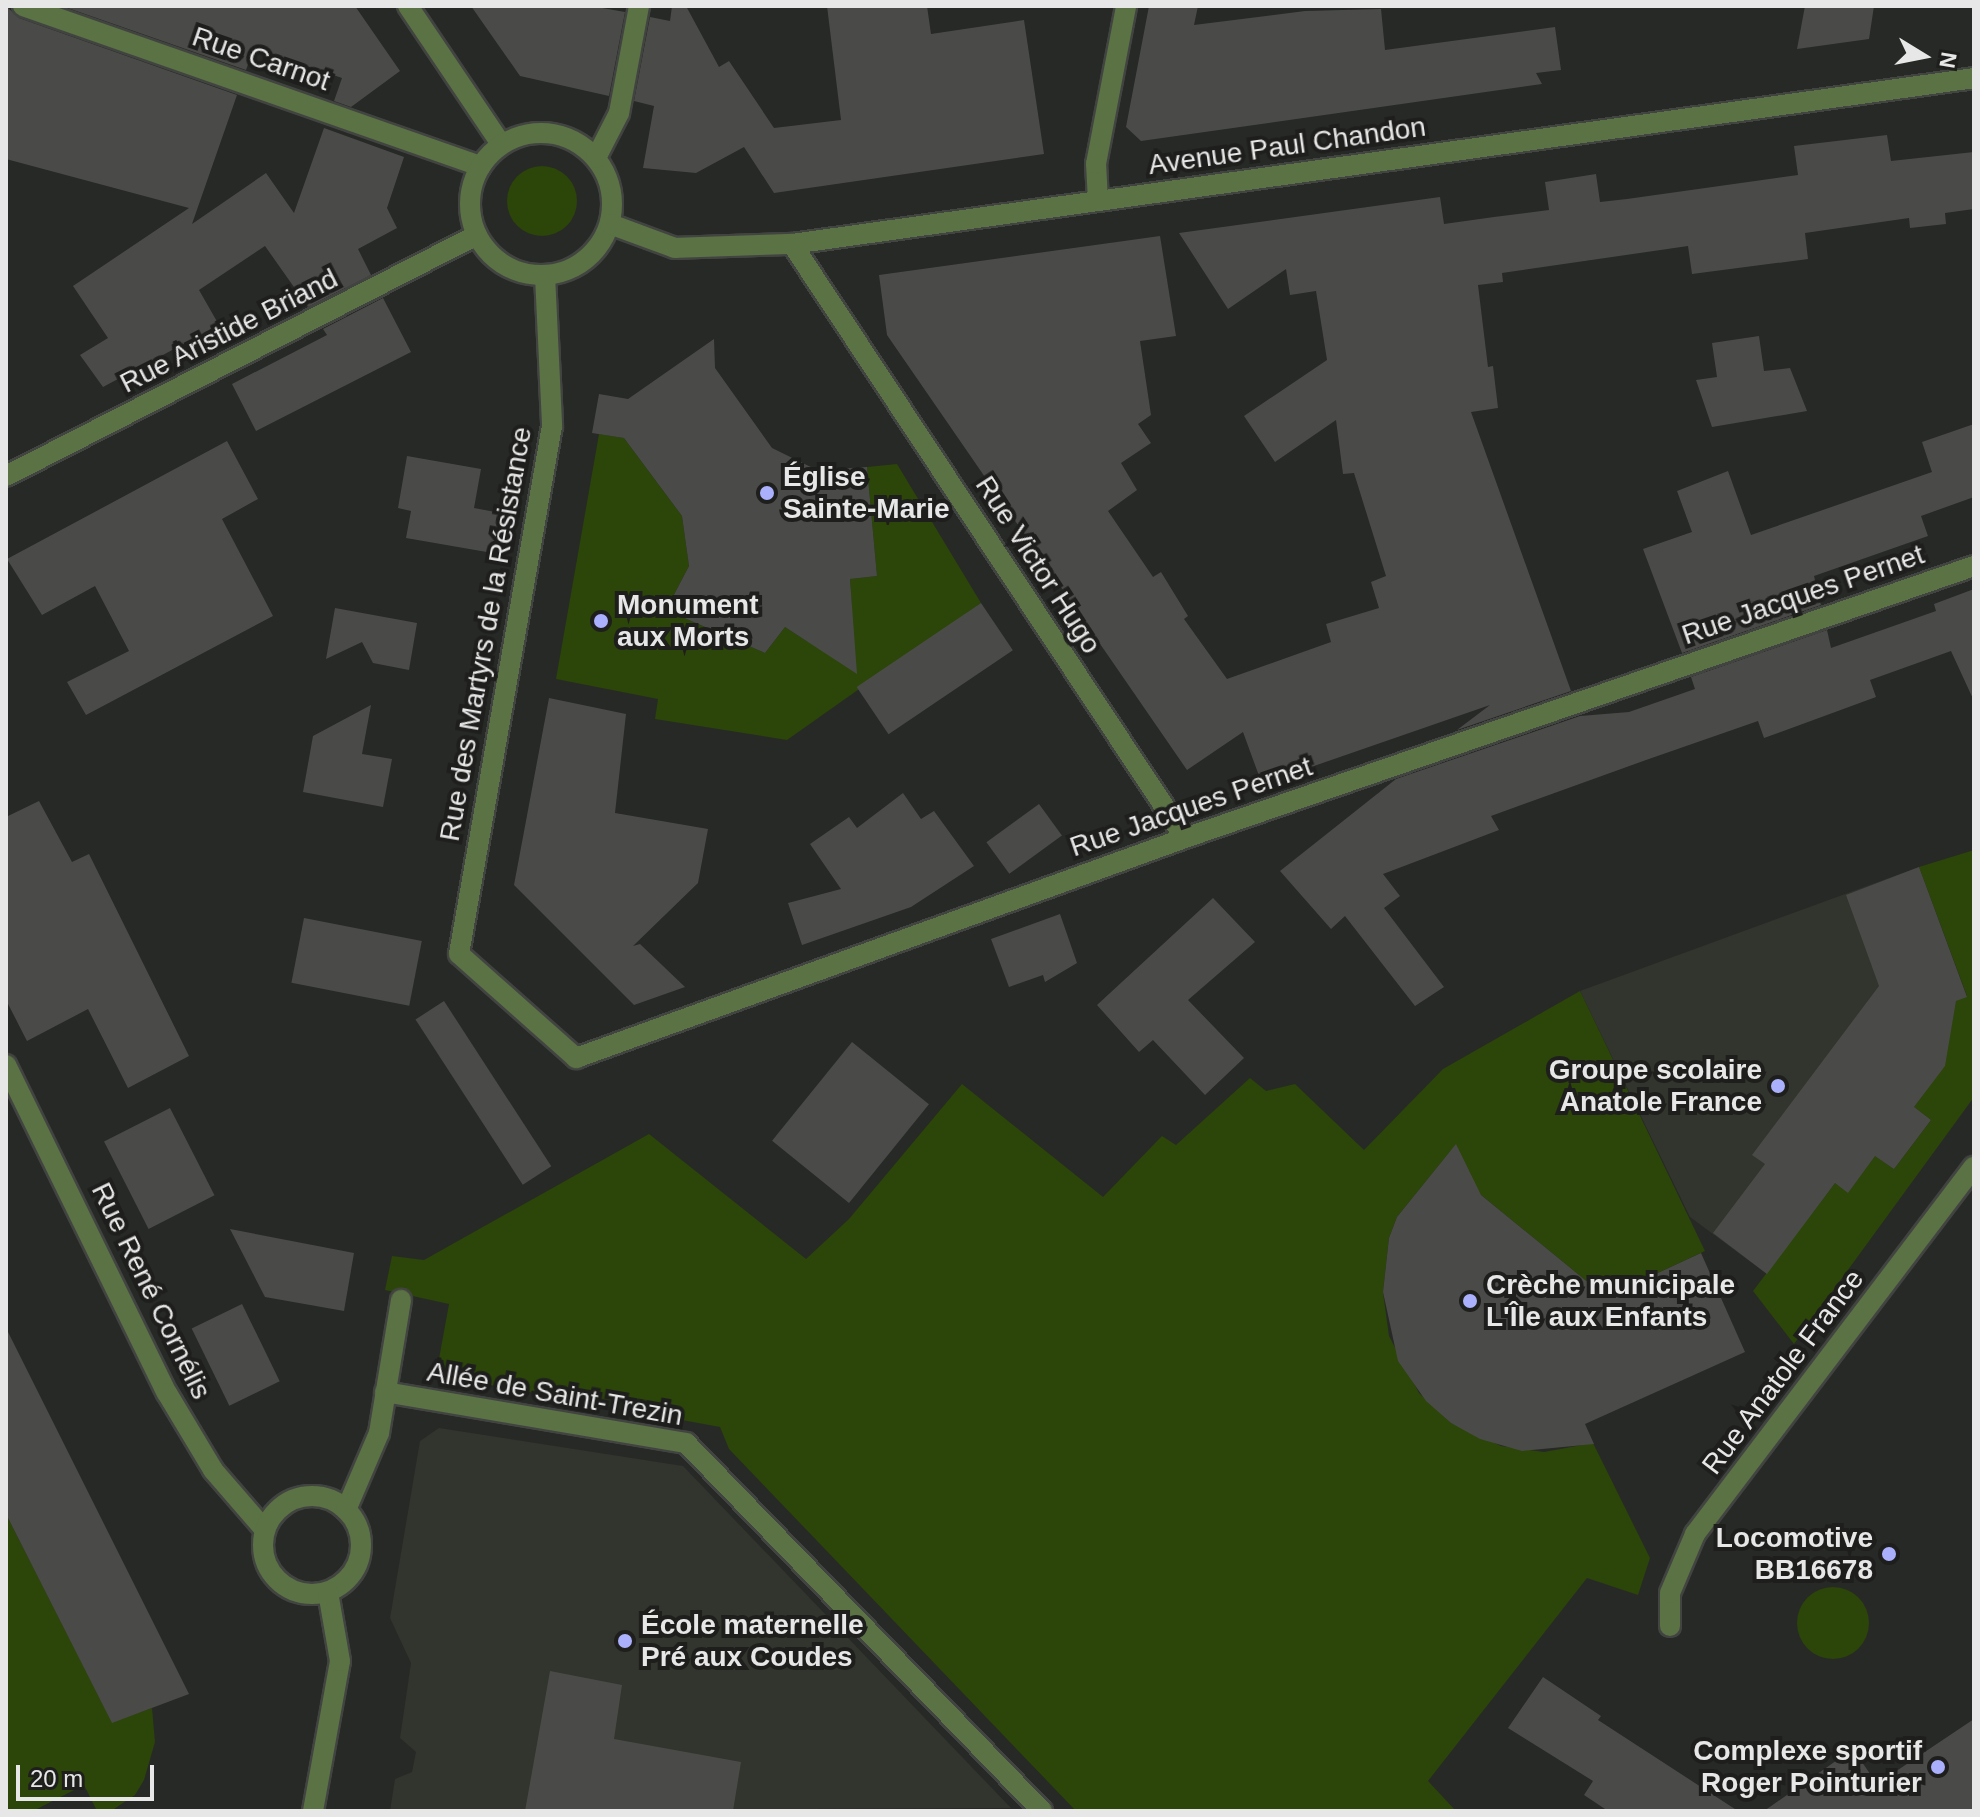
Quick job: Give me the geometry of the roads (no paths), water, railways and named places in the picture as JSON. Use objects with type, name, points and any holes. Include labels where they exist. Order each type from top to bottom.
[{"type":"street","name":"Rue Carnot","points":[[23,6],[481,166]]},
{"type":"street","points":[[408,6],[501,144]]},
{"type":"street","points":[[596,158],[619,113],[639,6]]},
{"type":"street","points":[[1098,201],[1096,164],[1126,6]]},
{"type":"street","name":"Avenue Paul Chandon","points":[[610,224],[675,248],[792,244],[1974,78]]},
{"type":"street","points":[[541,132],[571,140],[596,158],[610,190],[610,224],[584,261],[545,275],[503,265],[477,235],[470,200],[481,166],[501,144],[541,132]]},
{"type":"street","name":"Rue Aristide Briand","points":[[6,476],[477,235]]},
{"type":"street","name":"Rue Victor Hugo","points":[[792,244],[1185,838]]},
{"type":"street","name":"Rue des Martyrs de la Résistance","points":[[459,954],[552,426],[545,275]]},
{"type":"street","name":"Rue Jacques Pernet","points":[[459,954],[576,1058],[1185,838],[1974,566]]},
{"type":"street","name":"Rue René Cornélis","points":[[6,1065],[167,1393],[213,1470],[265,1530]]},
{"type":"street","name":"Rue Anatole France","points":[[1670,1626],[1670,1593],[1695,1534],[1974,1167]]},
{"type":"street","points":[[346,1510],[379,1433],[401,1300]]},
{"type":"street","name":"Allée de Saint-Trezin","points":[[385,1392],[686,1443],[1042,1811]]},
{"type":"street","points":[[310,1495],[346,1510],[357,1526],[359,1555],[345,1581],[328,1592],[307,1594],[285,1587],[270,1572],[263,1551],[265,1530],[274,1512],[310,1495]]},
{"type":"street","points":[[313,1811],[340,1661],[328,1592]]},
{"type":"place","name":"Église Sainte-Marie","points":[[767,493]]},
{"type":"place","name":"Monument aux Morts","points":[[601,621]]},
{"type":"place","name":"Groupe scolaire Anatole France","points":[[1778,1086]]},
{"type":"place","name":"Crèche municipale L'Île aux Enfants","points":[[1470,1301]]},
{"type":"place","name":"Locomotive BB16678","points":[[1889,1554]]},
{"type":"place","name":"École maternelle Pré aux Coudes","points":[[625,1641]]},
{"type":"place","name":"Complexe sportif Roger Pointurier","points":[[1938,1767]]}]
